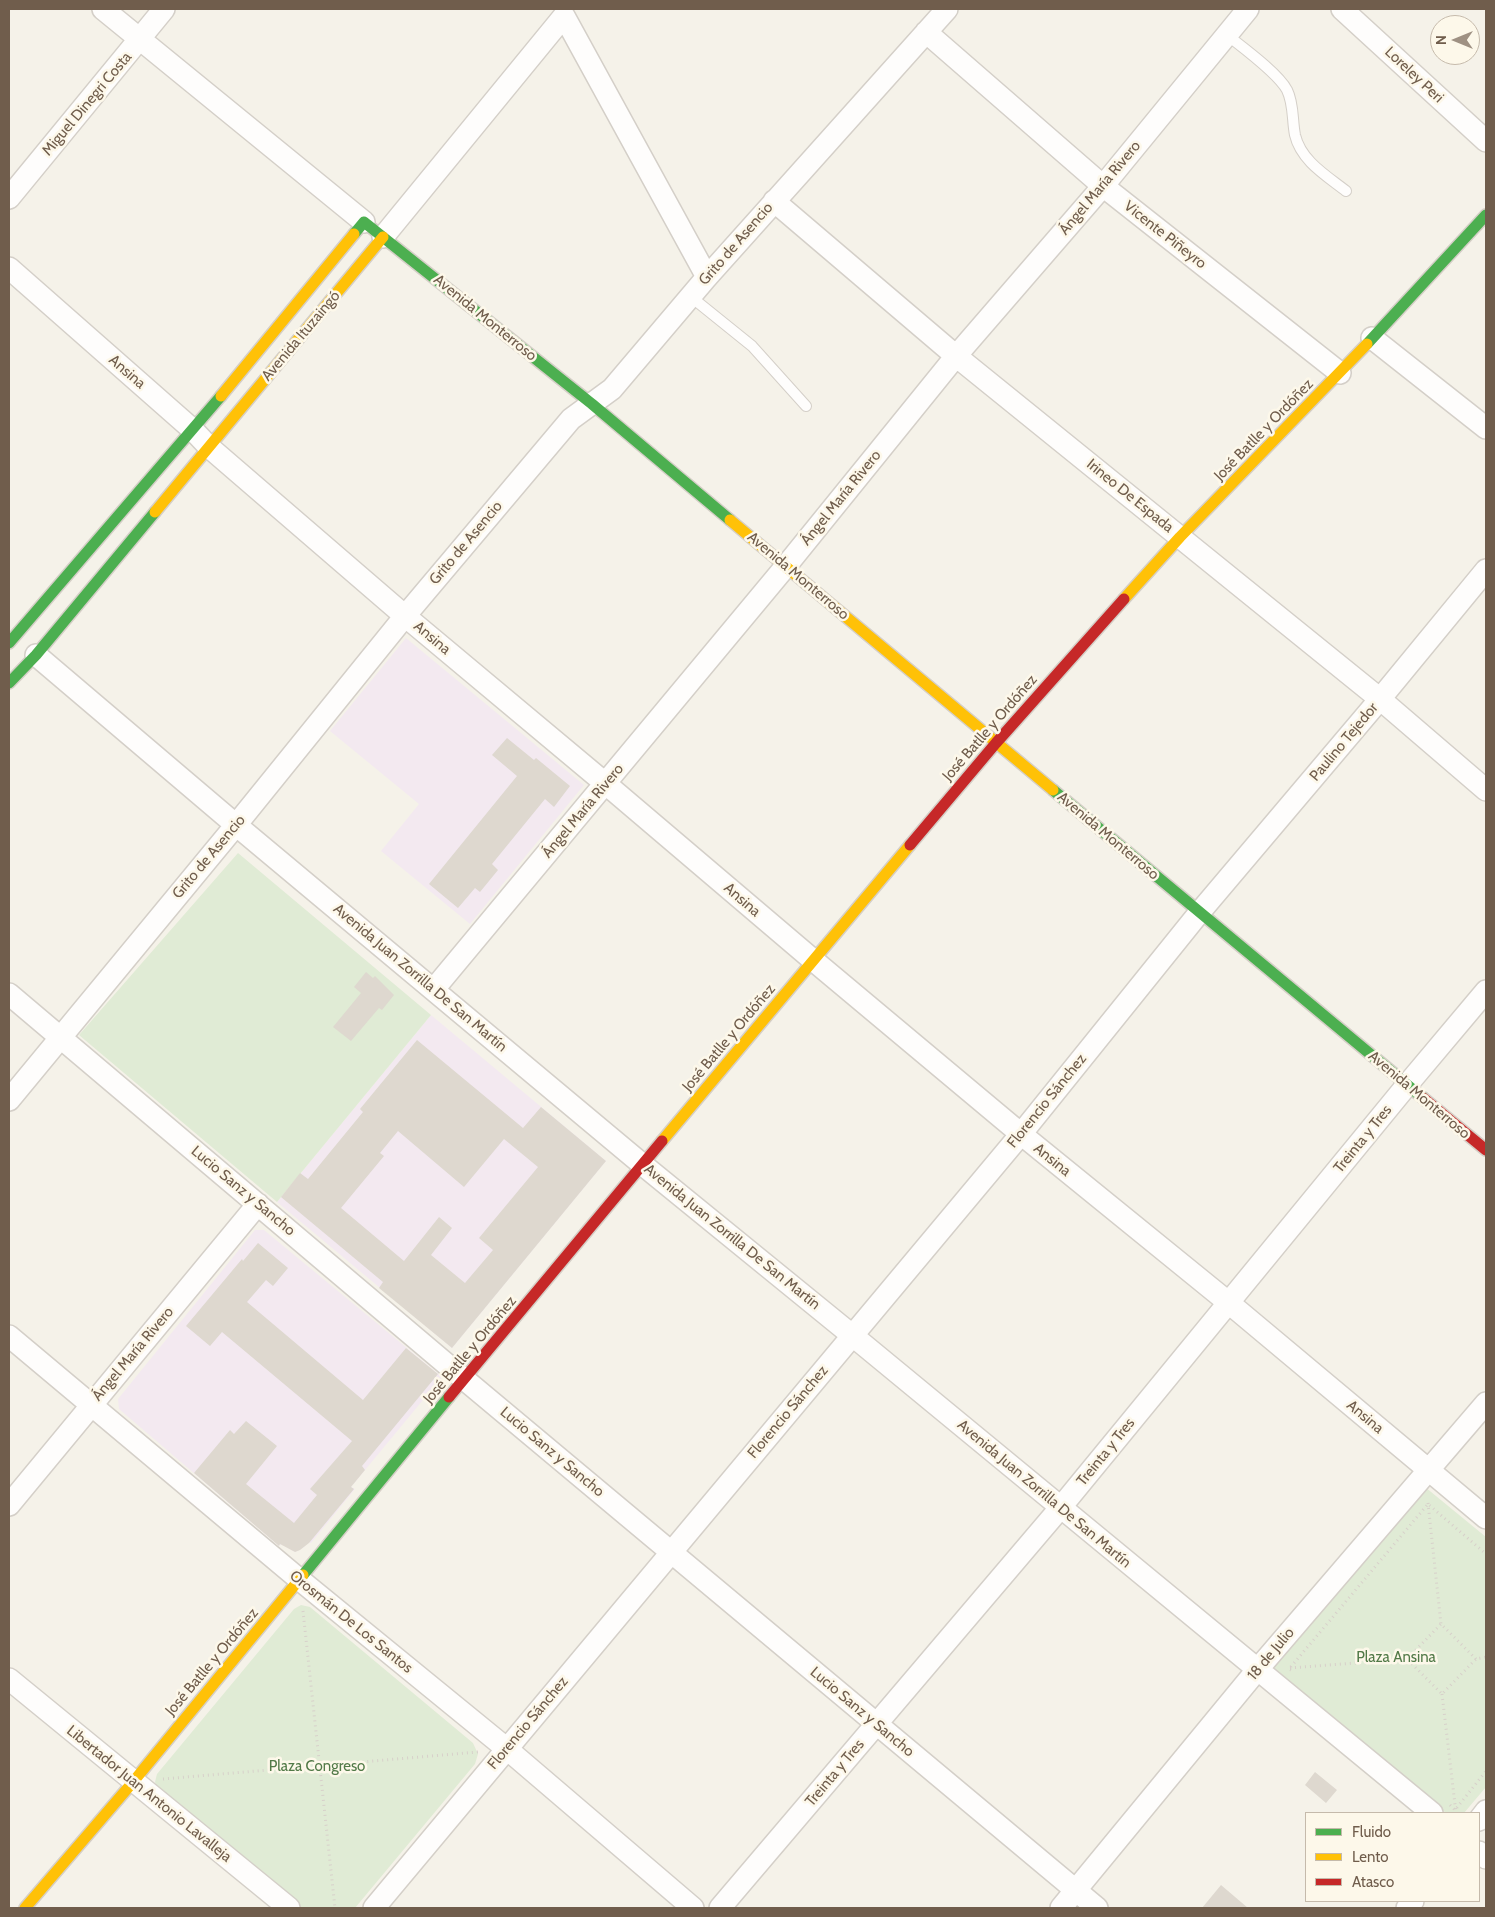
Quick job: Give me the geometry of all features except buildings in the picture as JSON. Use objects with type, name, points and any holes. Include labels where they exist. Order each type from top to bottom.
[{"type":"street","name":"Avenida Monterroso","points":[[102,9],[592,404],[1199,913],[1486,1150]]},
{"type":"street","name":"Miguel Dinegri Costa","points":[[9,198],[164,9]]},
{"type":"street","name":"Grito de Asencio","points":[[9,1100],[236,825],[405,616],[571,419],[612,389],[690,296],[947,9]]},
{"type":"street","name":"Ángel María Rivero","points":[[434,989],[786,566],[956,356],[1103,186],[1248,9]]},
{"type":"street","name":"Loreley Peri","points":[[1342,9],[1486,141]]},
{"type":"street","name":"Avenida Ituzaingó","points":[[9,683],[13,671],[36,655],[564,16],[707,277]]},
{"type":"street","name":"Vicente Piñeyro","points":[[926,32],[1103,186],[1340,373]]},
{"type":"street","name":"Irineo De Espada","points":[[774,201],[956,356],[1380,700],[1486,790]]},
{"type":"street","name":"José Batlle y Ordóñez","points":[[25,1908],[133,1782],[464,1379],[996,743],[1180,537],[1340,373],[1486,215]]},
{"type":"street","name":"Avenida Ituzaingó","points":[[9,643],[193,430],[364,222]]},
{"type":"street","name":"Ansina","points":[[9,268],[193,430],[209,447],[405,616],[1021,1134],[1229,1303],[1486,1518]]},
{"type":"street","points":[[1372,338],[1486,428]]},
{"type":"street","name":"Paulino Tejedor","points":[[1199,913],[1380,700],[1486,570]]},
{"type":"street","points":[[13,615],[33,638],[36,655]]},
{"type":"street","name":"Avenida Juan Zorrilla De San Martín","points":[[36,655],[236,825],[643,1165],[1257,1670],[1440,1808]]},
{"type":"street","name":"Florencio Sánchez","points":[[374,1908],[1021,1134],[1199,913]]},
{"type":"street","name":"Treinta y Tres","points":[[720,1908],[1061,1507],[1486,991]]},
{"type":"street","name":"Lucio Sanz y Sancho","points":[[9,994],[61,1036],[464,1379],[1097,1908]]},
{"type":"street","name":"Ángel María Rivero","points":[[9,1505],[258,1204]]},
{"type":"street","name":"Orosmán De Los Santos","points":[[9,1336],[90,1406],[506,1750],[693,1908]]},
{"type":"street","name":"18 de Julio","points":[[1061,1908],[1257,1670],[1486,1404]]},
{"type":"street","name":"Libertador Juan Antonio Lavalleja","points":[[9,1679],[289,1908]]},
{"type":"lane","points":[[1227,35],[1267,68],[1286,89],[1293,112],[1295,136],[1305,157],[1346,191]]},
{"type":"lane","points":[[690,296],[752,346],[806,406]]},
{"type":"path","points":[[1429,1471],[1428,1504],[1442,1624],[1476,1659]]},
{"type":"path","points":[[1428,1504],[1486,1554]]},
{"type":"path","points":[[1289,1668],[1428,1504]]},
{"type":"path","points":[[303,1609],[335,1908]]},
{"type":"path","points":[[1257,1670],[1407,1659],[1442,1624]]},
{"type":"path","points":[[1442,1694],[1476,1659],[1486,1657]]},
{"type":"path","points":[[1407,1659],[1442,1694],[1456,1812]]},
{"type":"path","points":[[1289,1668],[1297,1675]]},
{"type":"path","points":[[162,1779],[506,1750]]},
{"type":"path","points":[[1456,1812],[1486,1771]]},
{"type":"path","points":[[1440,1808],[1456,1812]]},
{"type":"shaded area","points":[[406,638],[584,785],[470,924],[381,851],[419,804],[330,731]]},
{"type":"shaded area","points":[[431,1015],[606,1161],[452,1348],[277,1202]]},
{"type":"shaded area","points":[[255,1230],[264,1230],[442,1377],[351,1487],[355,1489],[311,1543],[306,1542],[304,1547],[295,1552],[281,1544],[279,1546],[119,1409],[118,1399]]},
{"type":"green space","points":[[238,853],[431,1015],[277,1202],[79,1035]]},
{"type":"green space","name":"Plaza Ansina","points":[[1425,1487],[1486,1537],[1486,1787],[1465,1812],[1445,1812],[1270,1670]]},
{"type":"green space","name":"Plaza Congreso","points":[[301,1605],[310,1607],[473,1743],[478,1754],[475,1764],[355,1908],[300,1908],[158,1789],[155,1782],[157,1774],[294,1609]]},
{"type":"traffic: fast","points":[[1367,344],[1486,215]]},
{"type":"traffic: fast","points":[[354,234],[364,222],[592,404],[730,520]]},
{"type":"traffic: fast","points":[[9,643],[221,396]]},
{"type":"traffic: fast","points":[[9,683],[36,655],[155,512]]},
{"type":"traffic: fast","points":[[1053,790],[1423,1098]]},
{"type":"traffic: fast","points":[[303,1575],[449,1397]]},
{"type":"traffic: slow","points":[[221,396],[354,234]]},
{"type":"traffic: slow","points":[[155,512],[383,237]]},
{"type":"traffic: slow","points":[[1124,599],[1180,537],[1367,344]]},
{"type":"traffic: slow","points":[[730,520],[1053,790]]},
{"type":"traffic: slow","points":[[662,1141],[910,845]]},
{"type":"traffic: slow","points":[[25,1908],[133,1782],[303,1575]]},
{"type":"traffic: jam","points":[[910,845],[996,743],[1124,599]]},
{"type":"traffic: jam","points":[[1423,1098],[1486,1150]]},
{"type":"traffic: jam","points":[[449,1397],[662,1141]]}]
